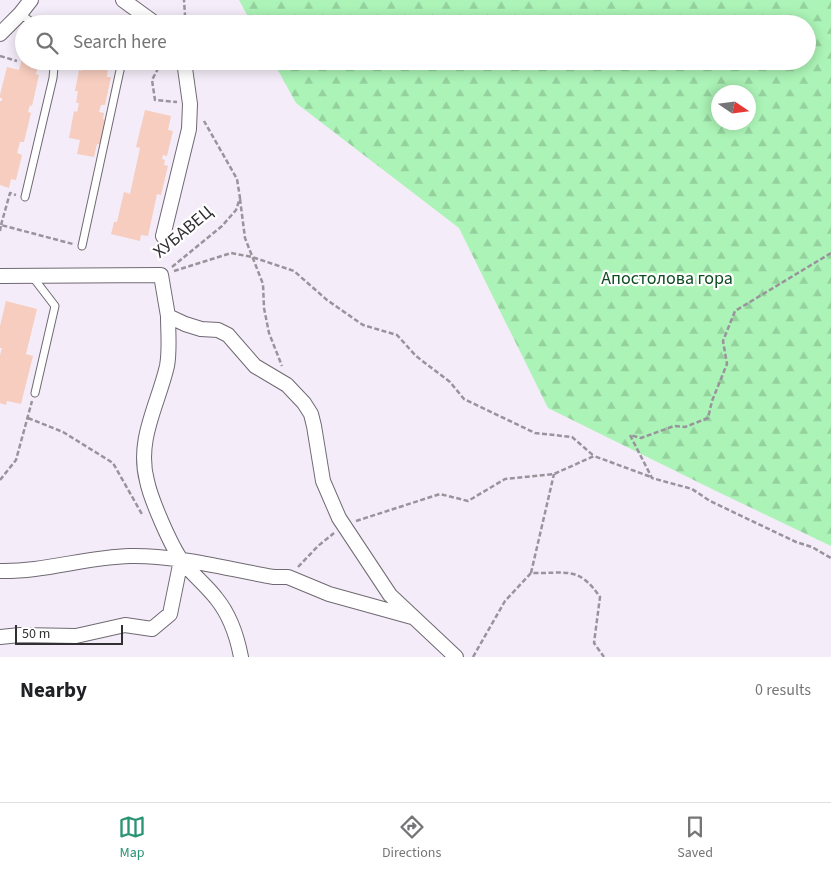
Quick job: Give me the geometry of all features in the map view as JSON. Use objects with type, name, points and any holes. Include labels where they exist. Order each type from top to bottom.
[{"type":"street","points":[[20,14],[31,0]]},
{"type":"street","points":[[123,0],[144,15]]},
{"type":"street","points":[[0,34],[15,19]]},
{"type":"street","points":[[163,236],[189,129],[190,104],[185,70]]},
{"type":"street","points":[[161,275],[168,316],[168,360],[144,444],[147,481],[154,502],[181,560],[217,598],[237,636],[241,657]]},
{"type":"street","name":"ХУБАВЕЦ","points":[[0,276],[161,275]]},
{"type":"street","points":[[168,316],[201,329],[218,330],[228,334],[255,366],[286,385],[304,403],[311,414],[323,481],[339,518],[390,594],[456,657]]},
{"type":"street","points":[[0,571],[19,572],[129,556],[181,560],[274,577],[288,577],[329,594],[416,618]]},
{"type":"street","points":[[0,637],[20,635],[76,636],[125,625],[152,629],[170,614],[181,560]]},
{"type":"lane","points":[[25,197],[53,78],[53,70]]},
{"type":"lane","points":[[82,246],[120,70]]},
{"type":"lane","points":[[32,276],[55,306],[35,393]]},
{"type":"path","points":[[184,0],[184,15]]},
{"type":"path","points":[[0,56],[15,60]]},
{"type":"path","points":[[157,70],[152,80],[155,100],[190,104],[208,126],[237,179],[245,238],[263,284],[264,308],[269,333],[281,362],[286,385]]},
{"type":"path","points":[[0,231],[10,193],[25,197]]},
{"type":"path","name":"ХУБАВЕЦ","points":[[161,275],[222,226],[236,210],[240,198]]},
{"type":"path","points":[[0,213],[4,214]]},
{"type":"path","points":[[1,225],[82,246]]},
{"type":"path","points":[[161,275],[231,253],[252,257],[294,272],[327,300],[363,324],[397,336],[416,356],[450,382],[464,399],[535,433],[572,437],[594,456],[652,478],[692,489],[710,501],[796,542],[812,547],[831,558]]},
{"type":"path","points":[[652,478],[630,434],[641,438],[674,426],[685,427],[708,418],[712,401],[727,364],[723,341],[735,311],[831,253]]},
{"type":"path","points":[[0,480],[16,460],[35,393]]},
{"type":"path","points":[[28,418],[62,432],[113,463],[144,518]]},
{"type":"path","points":[[288,577],[318,546],[345,525],[440,494],[468,501],[505,479],[554,474],[594,456]]},
{"type":"path","points":[[473,657],[506,601],[531,573],[554,474]]},
{"type":"path","points":[[531,573],[573,573],[590,582],[600,597],[594,643],[604,657]]},
{"type":"green space","name":"Апостолова гора","points":[[239,0],[831,0],[831,546],[548,408],[459,228],[296,103],[278,70],[816,70],[816,15],[247,15]]},
{"type":"building","points":[[7,67],[15,70],[37,70],[36,74],[39,75],[32,106],[30,105],[28,112],[31,113],[24,142],[20,142],[17,153],[22,155],[16,180],[11,179],[9,188],[0,185],[0,101],[2,101],[2,98],[0,98],[0,95]]},
{"type":"building","points":[[79,70],[108,70],[107,77],[111,77],[105,105],[101,105],[99,112],[104,113],[103,119],[106,120],[101,144],[97,144],[94,157],[77,154],[80,140],[69,138],[74,111],[77,112],[79,103],[76,103],[78,91],[75,91]]},
{"type":"building","points":[[145,110],[171,116],[168,130],[173,131],[167,156],[163,155],[162,159],[165,160],[164,165],[168,166],[161,195],[157,194],[148,236],[141,235],[140,241],[111,234],[114,222],[117,222],[124,192],[130,194],[140,148],[136,147]]},
{"type":"building","points":[[6,301],[37,309],[26,354],[33,356],[21,404],[7,401],[6,405],[0,403],[0,355],[2,348],[0,348],[0,326]]}]
